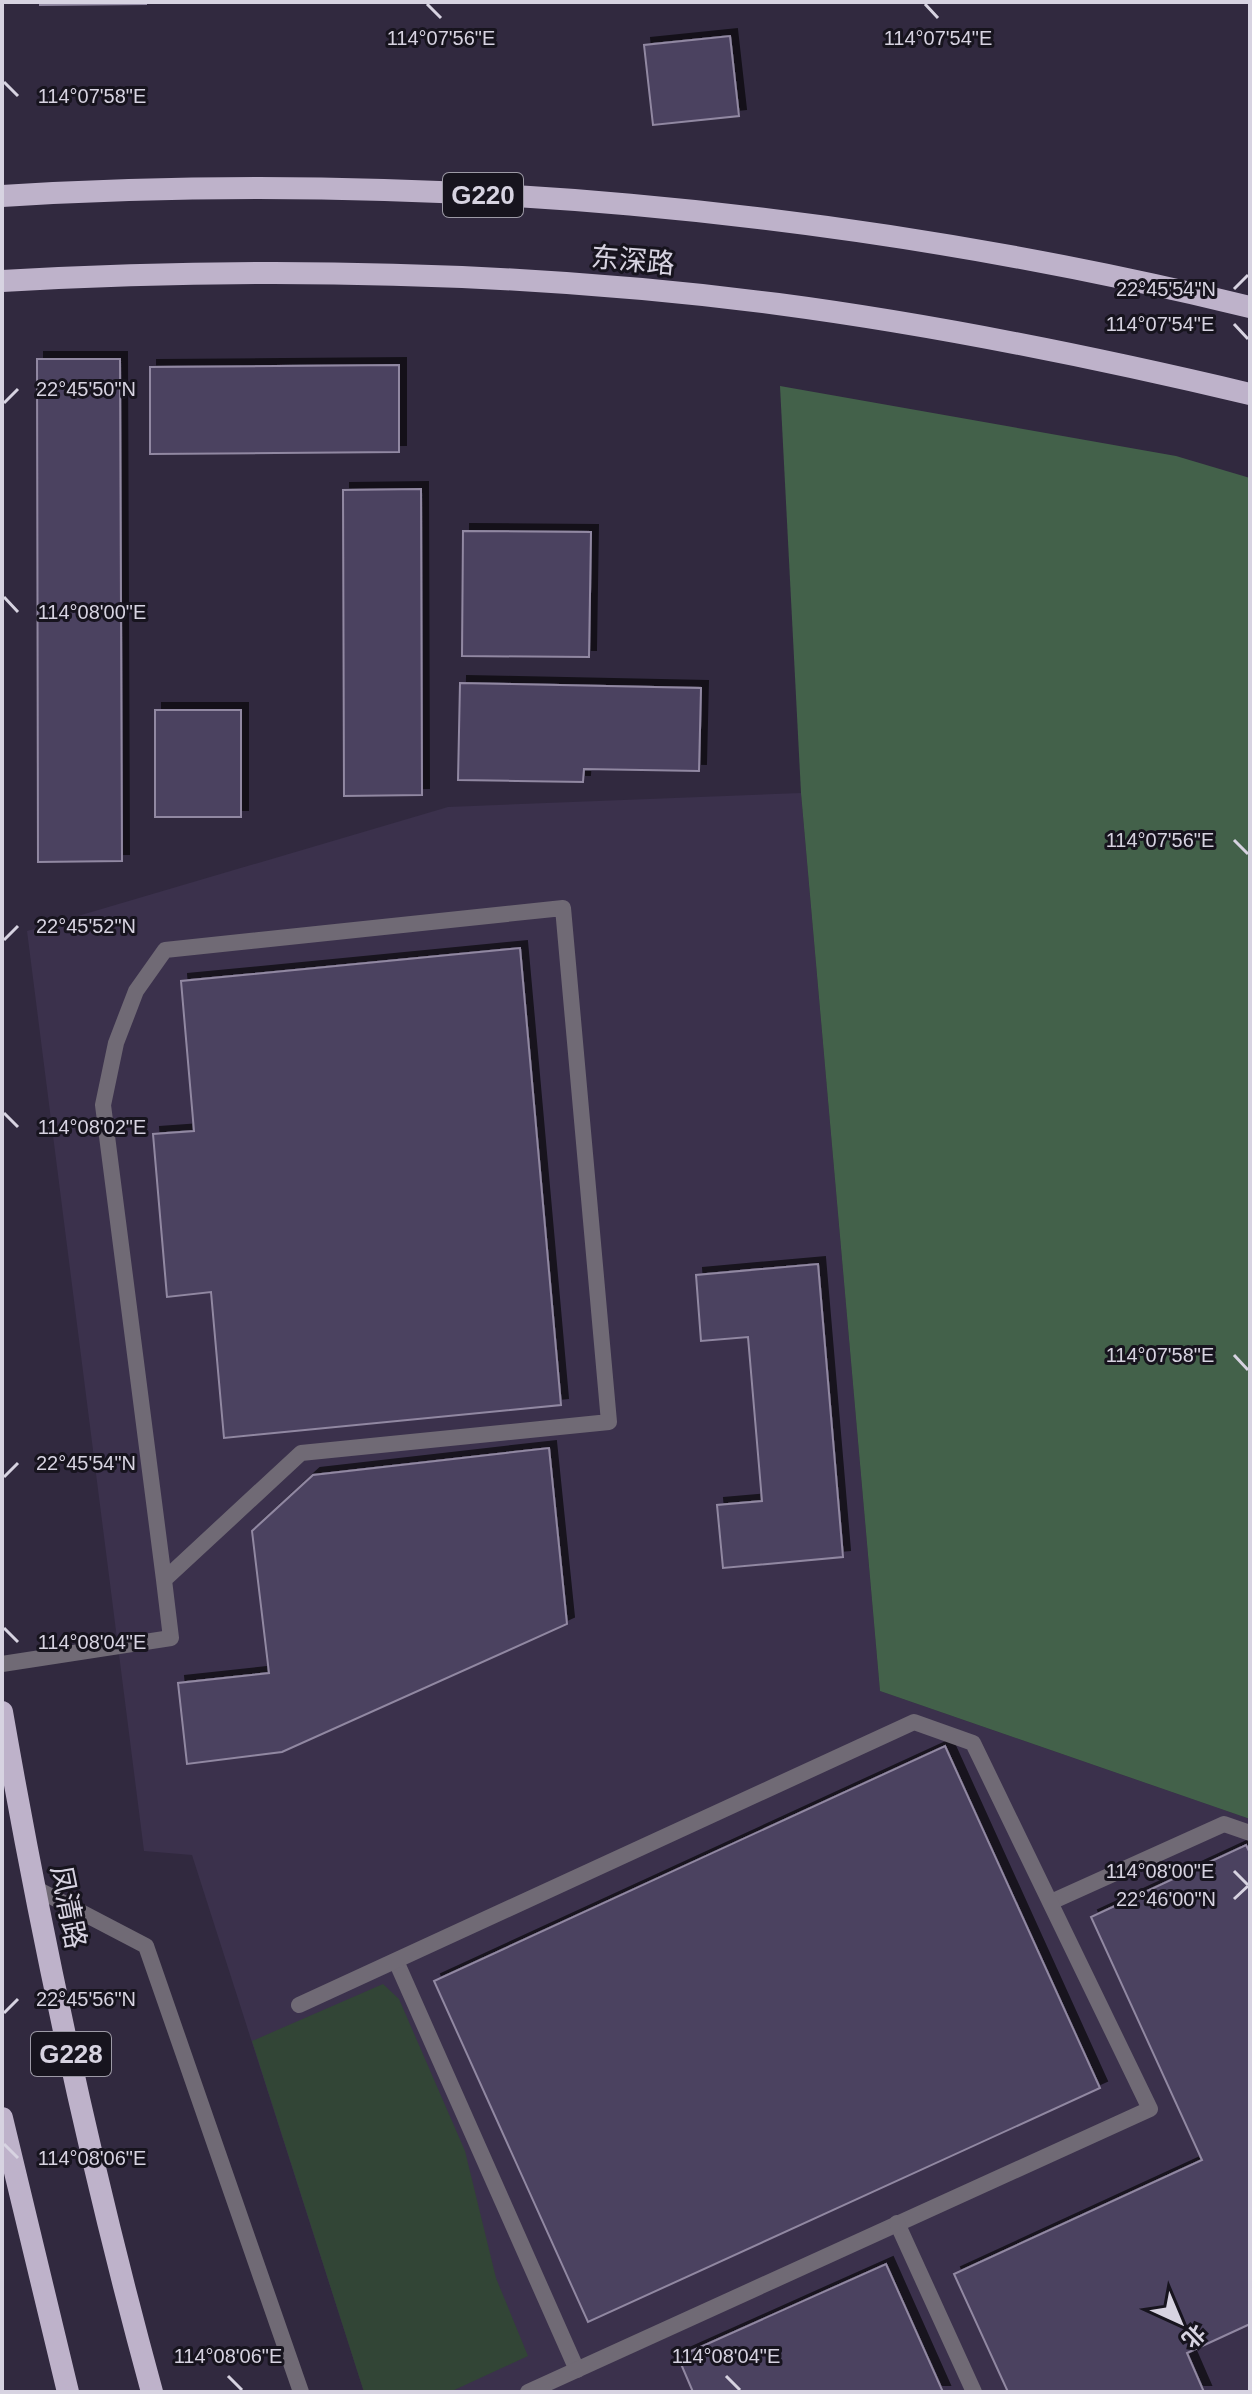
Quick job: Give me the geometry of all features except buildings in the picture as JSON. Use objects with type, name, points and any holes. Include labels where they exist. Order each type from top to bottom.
[{"type":"highway","name":"东深路","points":[[2,196],[92,191],[266,189],[453,193],[612,202],[787,221],[962,246],[1153,284],[1250,307]]},
{"type":"highway","name":"东深路","points":[[2,281],[259,272],[431,276],[603,287],[777,304],[945,329],[1133,366],[1250,394]]},
{"type":"highway","name":"凤清路","points":[[2,1712],[35,1888],[128,2302],[152,2392]]},
{"type":"highway","points":[[2,2118],[68,2392]]},
{"type":"lane","points":[[2,1664],[171,1638],[103,1105],[116,1043],[136,991],[165,950],[563,908],[609,1422],[301,1453],[164,1580]]},
{"type":"lane","points":[[299,2005],[914,1722],[973,1743],[1150,2109],[528,2392]]},
{"type":"lane","points":[[1051,1902],[1224,1824],[1250,1833]]},
{"type":"lane","points":[[35,1888],[146,1946],[301,2392]]},
{"type":"lane","points":[[396,1961],[577,2370]]},
{"type":"lane","points":[[897,2223],[974,2392]]},
{"type":"shaded area","points":[[801,793],[880,1691],[1250,1819],[1250,2392],[364,2392],[192,1855],[144,1851],[27,931],[448,807]]},
{"type":"green space","points":[[780,386],[1176,456],[1250,478],[1250,1819],[880,1691],[801,793]]},
{"type":"green space","points":[[383,1984],[399,1999],[465,2151],[496,2278],[528,2356],[450,2392],[364,2392],[252,2041]]}]
